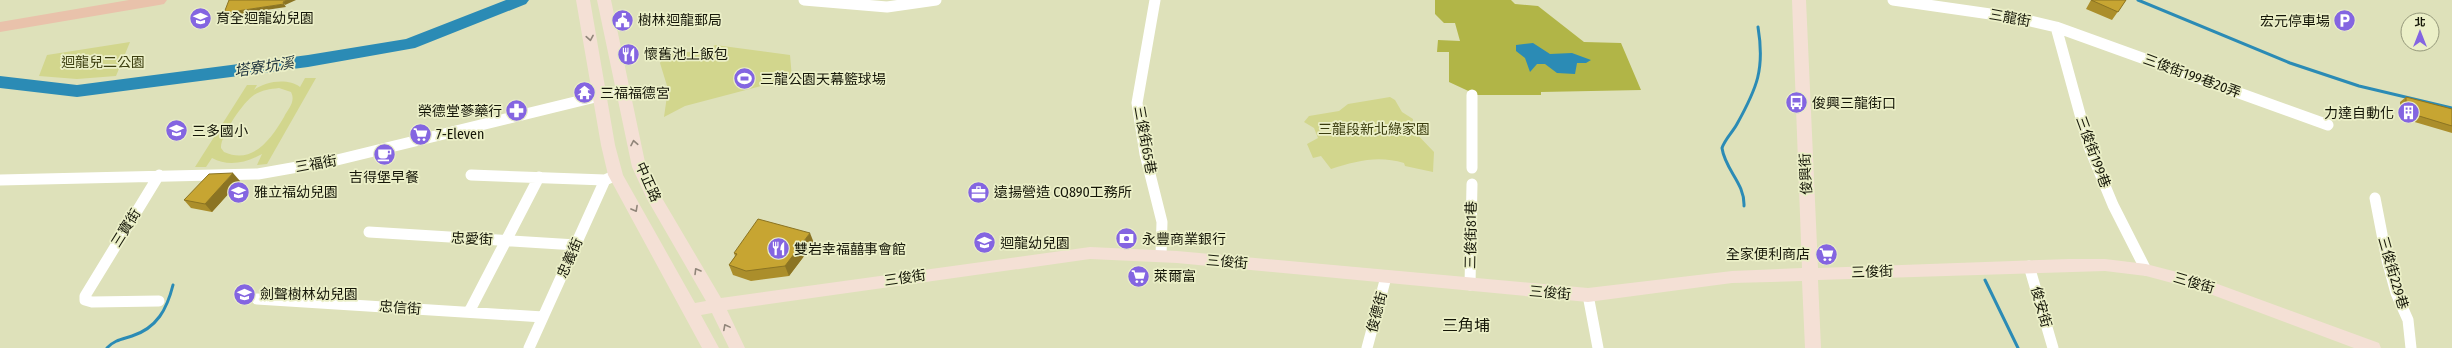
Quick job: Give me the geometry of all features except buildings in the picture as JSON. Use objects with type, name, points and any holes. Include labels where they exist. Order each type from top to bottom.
[{"type":"main road","points":[[0,16],[98,0]]},
{"type":"main road","points":[[0,27],[159,0]]},
{"type":"street","name":"中正路","points":[[584,0],[601,96],[611,177],[711,348]]},
{"type":"street","name":"中正路","points":[[604,0],[639,167],[652,195],[716,305],[737,348]]},
{"type":"street","points":[[804,0],[883,8],[912,7],[936,0]]},
{"type":"street","name":"三俊街65巷","points":[[1155,0],[1137,103],[1145,154],[1162,222],[1162,256]]},
{"type":"street","name":"俊興街","points":[[1799,0],[1811,275],[1812,348]]},
{"type":"street","name":"三龍街","points":[[1893,0],[2018,18],[2056,27]]},
{"type":"street","name":"三俊街199巷20弄","points":[[2056,27],[2328,125]]},
{"type":"street","name":"三俊街199巷","points":[[2056,27],[2089,147],[2113,205],[2146,270]]},
{"type":"street","name":"三福街","points":[[0,180],[258,174],[331,161],[624,90]]},
{"type":"street","points":[[1472,95],[1472,168]]},
{"type":"street","points":[[471,175],[611,177],[639,167]]},
{"type":"street","name":"三寶街","points":[[159,176],[87,289],[85,300],[92,302],[159,301]]},
{"type":"street","points":[[469,312],[539,177]]},
{"type":"street","name":"忠義街","points":[[529,348],[576,245],[611,177]]},
{"type":"street","name":"三俊街81巷","points":[[1470,285],[1472,184]]},
{"type":"street","name":"三俊街229巷","points":[[2375,198],[2387,260],[2396,293],[2408,320],[2411,348]]},
{"type":"street","name":"忠愛街","points":[[369,232],[576,245]]},
{"type":"street","name":"三俊街","points":[[690,311],[716,305],[1090,252],[1162,256],[1588,296],[1713,279],[2029,266],[2106,265],[2146,270],[2204,285],[2373,348]]},
{"type":"street","name":"俊安街","points":[[2029,266],[2053,348]]},
{"type":"street","name":"俊德街","points":[[1367,348],[1386,277]]},
{"type":"street","points":[[1588,296],[1597,335],[1598,348]]},
{"type":"street","name":"忠信街","points":[[257,299],[543,317]]},
{"type":"green space","name":"迴龍兒二公園","points":[[130,42],[116,76],[77,79],[39,76],[47,55]]},
{"type":"green space","points":[[715,45],[790,55],[792,78],[685,106],[664,117],[668,89],[660,63],[665,52],[705,52]]},
{"type":"green space","points":[[305,78],[316,78],[267,164],[257,165],[262,154],[250,160],[237,163],[218,161],[212,158],[206,167],[195,167],[247,85],[257,85],[254,90],[265,84],[277,82],[289,82],[300,87]],"holes":[[[279,88],[291,92],[293,99],[289,108],[273,134],[260,148],[244,155],[234,155],[224,152],[221,148],[228,128],[244,104],[254,95],[266,90]]]},
{"type":"green space","name":"三龍段新北綠家園","points":[[1390,97],[1395,100],[1402,112],[1413,119],[1412,129],[1434,152],[1433,172],[1405,166],[1404,163],[1385,159],[1358,161],[1331,169],[1321,156],[1313,158],[1307,144],[1318,138],[1314,128],[1304,122],[1309,116],[1339,111],[1348,104]]},
{"type":"shaded area","points":[[1435,0],[1511,0],[1515,4],[1538,6],[1584,42],[1621,43],[1641,90],[1541,92],[1541,95],[1477,95],[1449,82],[1449,52],[1437,52],[1438,40],[1460,41],[1455,23],[1444,23],[1435,14]]},
{"type":"water","points":[[1533,43],[1550,54],[1572,53],[1591,60],[1586,63],[1577,63],[1575,74],[1557,73],[1545,64],[1537,64],[1530,72],[1525,58],[1516,51],[1516,45]]},
{"type":"waterway","name":"塔寮坑溪","points":[[0,82],[77,91],[308,61],[409,44],[521,0]]},
{"type":"waterway","points":[[2138,0],[2290,63],[2359,86],[2452,108]]},
{"type":"waterway","points":[[1744,206],[1741,190],[1727,163],[1722,148],[1750,100],[1758,78],[1760,67],[1760,42],[1758,27]]},
{"type":"waterway","points":[[1985,280],[2018,348]]},
{"type":"waterway","points":[[107,348],[116,341],[141,332],[154,323],[164,310],[173,285]]},
{"type":"place","name":"育全迴龍幼兒園","points":[[201,18]]},
{"type":"place","name":"樹林迴龍郵局","points":[[623,20]]},
{"type":"place","name":"宏元停車場","points":[[2345,21]]},
{"type":"place","name":"懷舊池上飯包","points":[[629,54]]},
{"type":"place","name":"三龍公園天幕籃球場","points":[[744,79]]},
{"type":"place","name":"三福福德宮","points":[[584,93]]},
{"type":"place","name":"俊興三龍街口","points":[[1796,103]]},
{"type":"place","name":"榮德堂蔘藥行","points":[[517,111]]},
{"type":"place","name":"力達自動化","points":[[2409,113]]},
{"type":"place","name":"三多國小","points":[[177,131]]},
{"type":"place","name":"7-Eleven","points":[[421,134]]},
{"type":"place","name":"吉得堡早餐","points":[[384,155]]},
{"type":"place","name":"雅立福幼兒園","points":[[238,192]]},
{"type":"place","name":"遠揚營造 CQ890工務所","points":[[978,192]]},
{"type":"place","name":"永豐商業銀行","points":[[1126,239]]},
{"type":"place","name":"迴龍幼兒園","points":[[984,243]]},
{"type":"place","name":"雙岩幸福囍事會館","points":[[779,249]]},
{"type":"place","name":"全家便利商店","points":[[1826,254]]},
{"type":"place","name":"萊爾富","points":[[1138,276]]},
{"type":"place","name":"劍聲樹林幼兒園","points":[[245,294]]},
{"type":"district","name":"三角埔","points":[[1466,325]]}]
